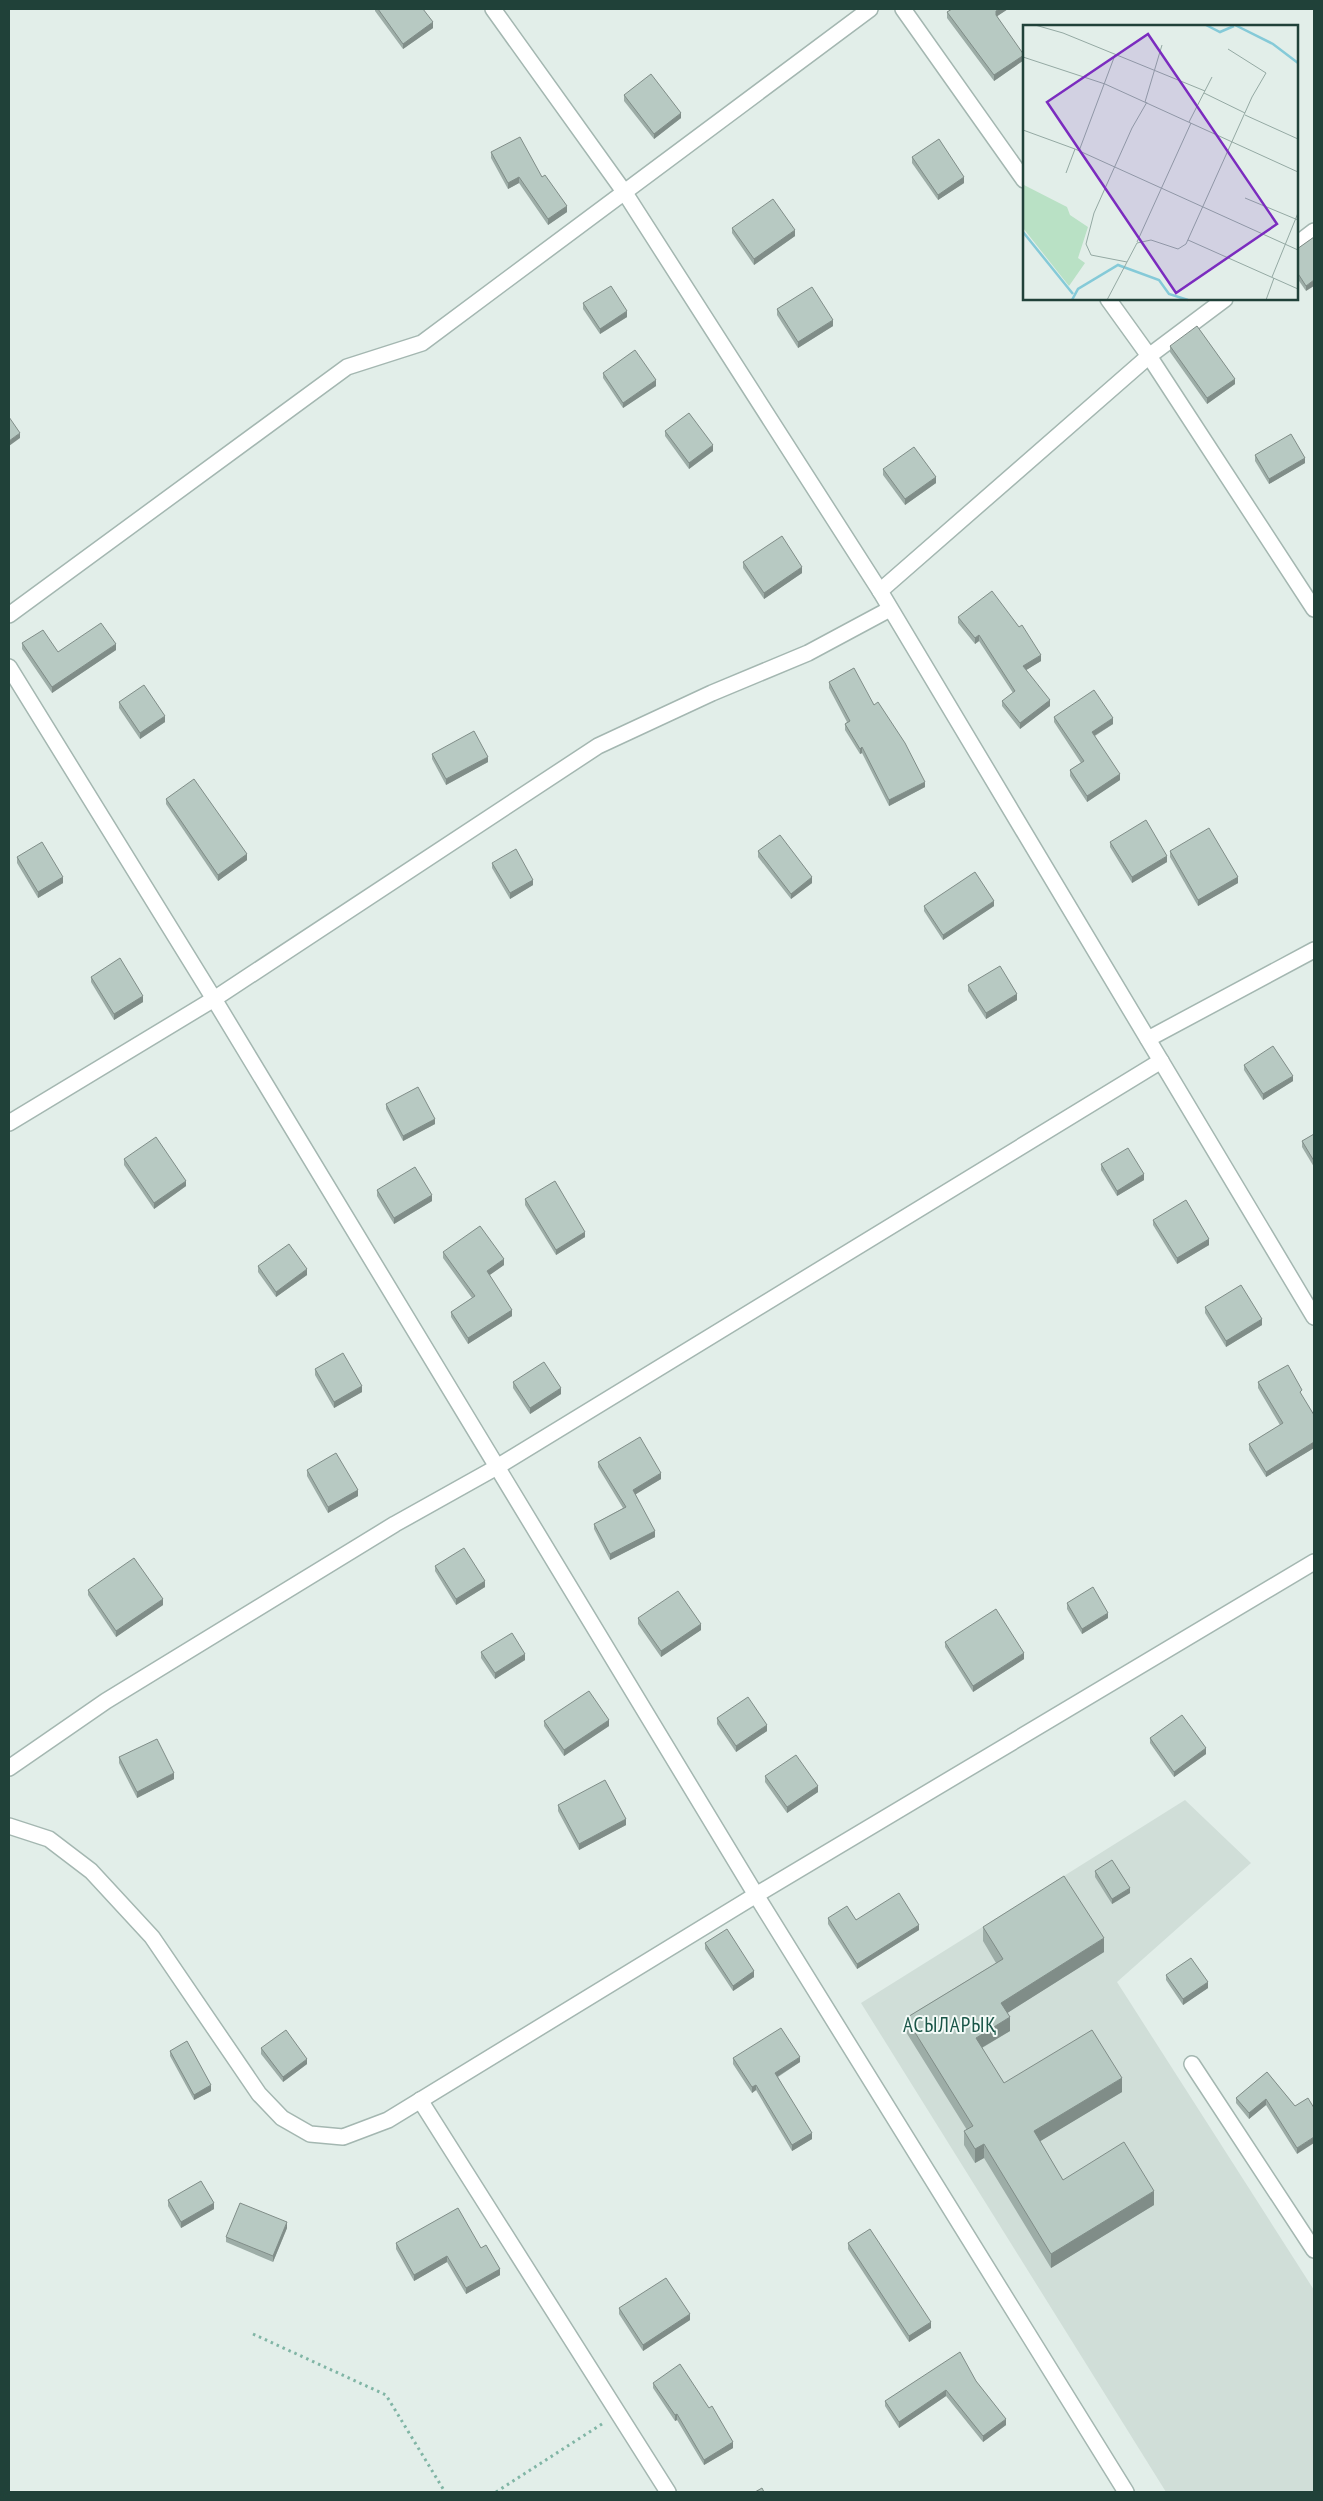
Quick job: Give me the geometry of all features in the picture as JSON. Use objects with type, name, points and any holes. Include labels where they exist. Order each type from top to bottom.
[{"type":"street","points":[[493,9],[625,193],[880,591],[1314,1317]]},
{"type":"street","points":[[9,614],[348,367],[422,343],[870,9]]},
{"type":"street","points":[[904,9],[1023,179]]},
{"type":"street","points":[[1298,243],[1314,231]]},
{"type":"street","points":[[1109,300],[1149,356],[1314,609]]},
{"type":"street","points":[[880,591],[1149,356],[1224,300]]},
{"type":"street","points":[[9,1123],[214,1000],[598,746],[712,693],[808,653],[890,609]]},
{"type":"street","points":[[9,667],[214,1000],[756,1894],[1126,2492]]},
{"type":"street","points":[[1148,1039],[1314,950]]},
{"type":"street","points":[[9,1768],[132,1686],[395,1524],[497,1467],[1161,1061]]},
{"type":"street","points":[[9,1826],[49,1839],[91,1871],[152,1936],[259,2094],[282,2118],[310,2134],[343,2137],[388,2120],[756,1894],[1314,1562]]},
{"type":"street","points":[[1192,2064],[1314,2250]]},
{"type":"street","points":[[420,2100],[668,2492]]},
{"type":"path","points":[[253,2334],[386,2395],[445,2492]]},
{"type":"path","points":[[496,2492],[618,2414]]},
{"type":"shaded area","points":[[1185,1800],[1251,1863],[1117,1982],[1314,2290],[1314,2492],[1166,2492],[861,2003]]},
{"type":"building","points":[[378,9],[423,9],[433,22],[403,44]]},
{"type":"building","points":[[952,9],[1000,9],[996,11],[996,15],[1023,56],[994,75],[947,12]]},
{"type":"building","points":[[651,74],[681,113],[654,134],[624,95]]},
{"type":"building","points":[[520,137],[542,177],[545,175],[567,206],[548,219],[519,177],[508,183],[491,152]]},
{"type":"building","points":[[939,139],[964,177],[938,195],[912,157]]},
{"type":"building","points":[[773,199],[795,230],[754,259],[732,228]]},
{"type":"building","points":[[1314,237],[1314,280],[1306,286],[1298,274],[1298,248]]},
{"type":"building","points":[[611,286],[627,311],[600,329],[583,303]]},
{"type":"building","points":[[812,287],[833,320],[798,342],[777,309]]},
{"type":"building","points":[[1197,326],[1235,379],[1207,398],[1170,346]]},
{"type":"building","points":[[635,350],[656,380],[623,403],[603,373]]},
{"type":"building","points":[[689,413],[713,445],[689,463],[665,431]]},
{"type":"building","points":[[9,417],[20,433],[9,441]]},
{"type":"building","points":[[1291,434],[1305,458],[1269,479],[1255,455]]},
{"type":"building","points":[[914,447],[936,477],[905,499],[883,469]]},
{"type":"building","points":[[782,536],[802,567],[764,593],[743,562]]},
{"type":"building","points":[[992,591],[1019,627],[1022,625],[1041,655],[1023,666],[1050,700],[1020,723],[1002,701],[1015,691],[979,635],[975,638],[958,617]]},
{"type":"building","points":[[101,623],[116,644],[52,687],[22,643],[43,630],[58,652]]},
{"type":"building","points":[[854,668],[874,705],[878,702],[905,743],[925,782],[889,800],[862,747],[860,749],[845,724],[850,721],[829,682]]},
{"type":"building","points":[[144,685],[165,716],[140,733],[119,702]]},
{"type":"building","points":[[1094,690],[1113,718],[1092,732],[1120,774],[1087,796],[1070,770],[1084,761],[1054,717]]},
{"type":"building","points":[[474,731],[488,757],[446,779],[432,754]]},
{"type":"building","points":[[194,779],[247,854],[218,875],[166,799]]},
{"type":"building","points":[[1146,820],[1167,856],[1132,877],[1110,842]]},
{"type":"building","points":[[1209,828],[1238,877],[1198,900],[1170,851]]},
{"type":"building","points":[[780,835],[812,877],[791,894],[758,851]]},
{"type":"building","points":[[42,842],[63,877],[38,892],[17,857]]},
{"type":"building","points":[[516,849],[533,880],[510,893],[492,863]]},
{"type":"building","points":[[975,872],[994,901],[943,935],[924,906]]},
{"type":"building","points":[[120,958],[143,996],[114,1014],[91,977]]},
{"type":"building","points":[[1000,966],[1017,994],[986,1013],[968,985]]},
{"type":"building","points":[[1273,1046],[1293,1076],[1263,1094],[1244,1065]]},
{"type":"building","points":[[418,1087],[435,1119],[403,1136],[386,1104]]},
{"type":"building","points":[[1314,1134],[1314,1161],[1302,1141]]},
{"type":"building","points":[[156,1137],[186,1181],[154,1203],[124,1159]]},
{"type":"building","points":[[1128,1148],[1144,1174],[1117,1191],[1101,1164]]},
{"type":"building","points":[[415,1167],[432,1195],[394,1218],[377,1190]]},
{"type":"building","points":[[555,1181],[585,1232],[556,1250],[525,1199]]},
{"type":"building","points":[[1186,1200],[1209,1239],[1177,1258],[1153,1220]]},
{"type":"building","points":[[480,1226],[504,1259],[487,1271],[512,1310],[468,1338],[451,1312],[475,1296],[443,1252]]},
{"type":"building","points":[[289,1244],[307,1269],[276,1292],[258,1266]]},
{"type":"building","points":[[1241,1285],[1262,1319],[1226,1341],[1205,1307]]},
{"type":"building","points":[[343,1353],[362,1386],[334,1402],[315,1369]]},
{"type":"building","points":[[544,1362],[561,1388],[530,1408],[513,1382]]},
{"type":"building","points":[[1288,1365],[1302,1390],[1300,1392],[1314,1415],[1314,1442],[1266,1472],[1249,1444],[1283,1423],[1258,1382]]},
{"type":"building","points":[[640,1437],[661,1473],[633,1490],[655,1531],[610,1554],[594,1524],[626,1507],[598,1462]]},
{"type":"building","points":[[336,1453],[358,1490],[328,1507],[307,1470]]},
{"type":"building","points":[[464,1548],[485,1581],[456,1599],[435,1566]]},
{"type":"building","points":[[134,1558],[163,1599],[116,1631],[88,1590]]},
{"type":"building","points":[[1093,1587],[1108,1613],[1082,1629],[1067,1603]]},
{"type":"building","points":[[678,1591],[701,1624],[661,1651],[638,1618]]},
{"type":"building","points":[[996,1609],[1024,1653],[973,1686],[945,1642]]},
{"type":"building","points":[[512,1633],[525,1654],[495,1673],[481,1652]]},
{"type":"building","points":[[589,1691],[609,1720],[564,1750],[544,1721]]},
{"type":"building","points":[[748,1697],[767,1725],[736,1746],[717,1718]]},
{"type":"building","points":[[1182,1715],[1206,1748],[1174,1772],[1150,1738]]},
{"type":"building","points":[[157,1739],[174,1773],[137,1792],[119,1757]]},
{"type":"building","points":[[796,1755],[818,1786],[787,1807],[765,1776]]},
{"type":"building","points":[[605,1780],[626,1819],[579,1844],[558,1805]]},
{"type":"building","points":[[1112,1860],[1130,1888],[1112,1899],[1095,1871]]},
{"type":"building","points":[[1064,1876],[1104,1938],[1001,2003],[1010,2017],[976,2038],[1004,2083],[1092,2030],[1122,2078],[1034,2131],[1063,2180],[1124,2142],[1154,2191],[1051,2254],[984,2144],[975,2149],[964,2131],[973,2126],[906,2018],[1003,1959],[983,1927]]},
{"type":"building","points":[[899,1893],[919,1925],[857,1964],[828,1918],[847,1906],[856,1920]]},
{"type":"building","points":[[727,1929],[754,1971],[733,1986],[705,1943]]},
{"type":"building","points":[[1191,1958],[1208,1982],[1183,1999],[1166,1975]]},
{"type":"building","points":[[781,2028],[800,2057],[775,2073],[812,2133],[792,2145],[756,2085],[752,2087],[733,2058]]},
{"type":"building","points":[[286,2030],[307,2059],[283,2077],[261,2048]]},
{"type":"building","points":[[187,2041],[211,2085],[194,2095],[170,2051]]},
{"type":"building","points":[[1267,2072],[1295,2106],[1308,2098],[1314,2108],[1314,2137],[1297,2148],[1266,2099],[1249,2113],[1236,2098]]},
{"type":"building","points":[[201,2181],[214,2203],[181,2222],[168,2200]]},
{"type":"building","points":[[240,2203],[287,2222],[273,2256],[226,2237]]},
{"type":"building","points":[[458,2208],[481,2248],[486,2245],[500,2269],[466,2288],[447,2256],[414,2275],[396,2243]]},
{"type":"building","points":[[870,2229],[931,2322],[909,2336],[848,2243]]},
{"type":"building","points":[[666,2278],[690,2314],[643,2345],[619,2308]]},
{"type":"building","points":[[960,2352],[976,2381],[1006,2419],[983,2436],[946,2390],[899,2422],[885,2401]]},
{"type":"building","points":[[680,2364],[709,2408],[712,2406],[733,2442],[704,2460],[677,2414],[675,2415],[653,2383]]},
{"type":"building","points":[[762,2488],[764,2492],[755,2492]]},
{"type":"district","name":"АСЫЛАРЫҚ","points":[[950,2025]]}]
